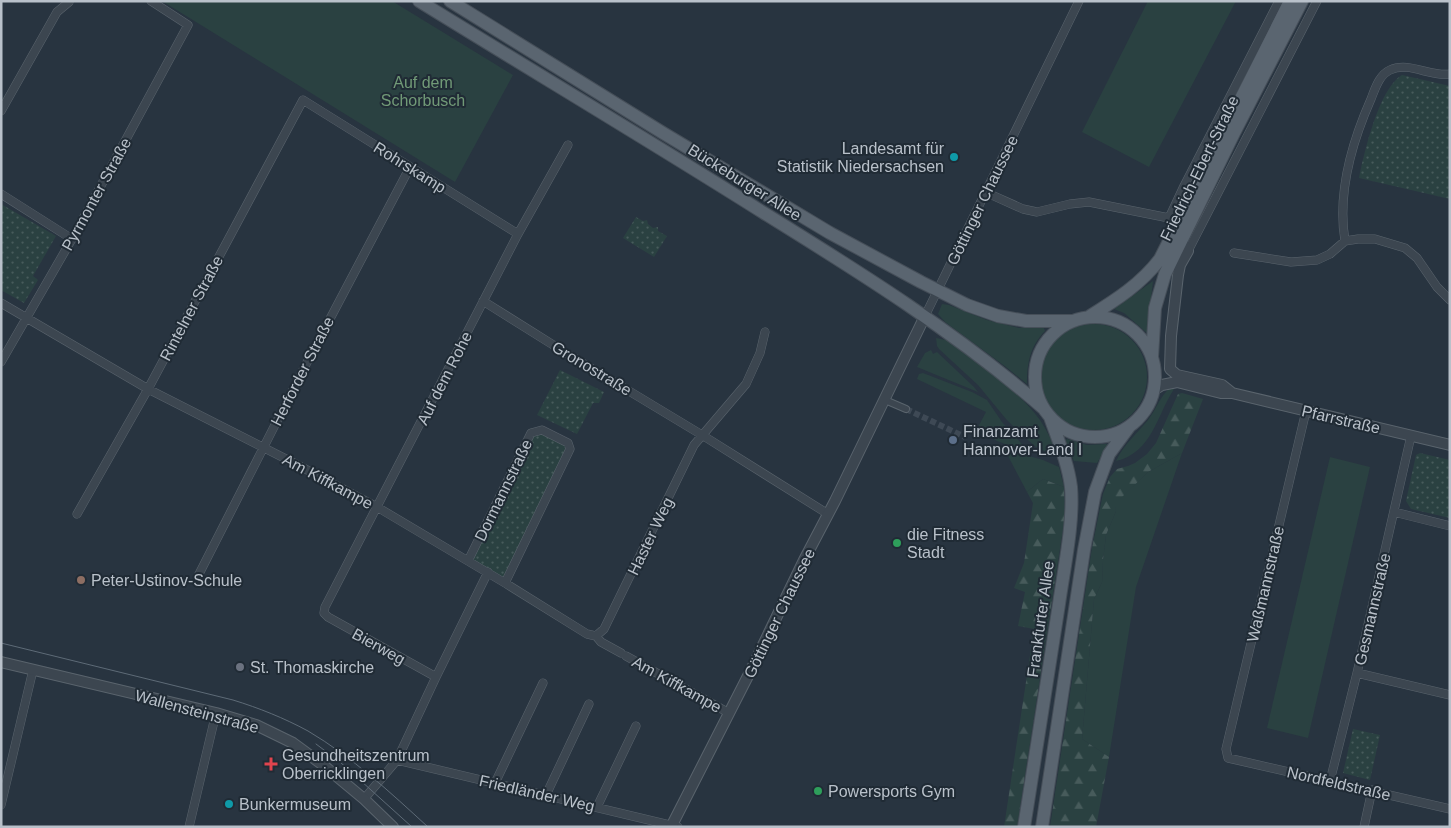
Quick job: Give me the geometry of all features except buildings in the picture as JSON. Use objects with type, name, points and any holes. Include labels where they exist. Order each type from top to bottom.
[{"type":"main road","name":"Bückeburger Allee","points":[[419,1],[887,290],[986,361],[1046,413]]},
{"type":"main road","name":"Bückeburger Allee","points":[[450,1],[830,233],[967,305],[998,316],[1026,321],[1071,321]]},
{"type":"main road","name":"Friedrich-Ebert-Straße","points":[[1090,316],[1116,300],[1145,277],[1160,259],[1173,223],[1290,1]]},
{"type":"main road","name":"Friedrich-Ebert-Straße","points":[[1152,357],[1154,321],[1165,274],[1184,245],[1302,1]]},
{"type":"main road","points":[[1090,316],[1101,316],[1123,323],[1132,329],[1147,346],[1155,368],[1154,390],[1145,411],[1138,420],[1118,433],[1094,437],[1082,436],[1059,426],[1046,413],[1035,387],[1035,364],[1042,348],[1052,334],[1061,326],[1071,321],[1090,316]]},
{"type":"main road","name":"Frankfurter Allee","points":[[1024,827],[1070,519],[1071,488],[1069,474],[1046,413]]},
{"type":"main road","name":"Frankfurter Allee","points":[[1042,827],[1091,509],[1105,462],[1128,427]]},
{"type":"street","name":"Pyrmonter Straße","points":[[1,362],[72,239],[188,24],[151,1]]},
{"type":"street","name":"Göttinger Chaussee","points":[[674,826],[885,400],[1079,1]]},
{"type":"street","name":"Friedrich-Ebert-Straße","points":[[1173,223],[1184,186],[1279,1]]},
{"type":"street","name":"Friedrich-Ebert-Straße","points":[[1184,245],[1317,1]]},
{"type":"street","points":[[1,111],[58,12],[69,2]]},
{"type":"street","points":[[1345,241],[1344,199],[1355,138],[1364,113],[1383,74],[1402,66],[1437,74],[1450,74]]},
{"type":"street","name":"Rohrskamp","points":[[303,100],[518,234]]},
{"type":"street","name":"Rintelner Straße","points":[[77,514],[148,389],[303,100]]},
{"type":"street","name":"Auf dem Rohe","points":[[324,613],[483,301],[568,145]]},
{"type":"street","name":"Herforder Straße","points":[[198,576],[381,219],[410,167]]},
{"type":"street","points":[[985,192],[1023,209],[1037,212],[1070,204],[1089,202],[1173,223]]},
{"type":"street","points":[[1,194],[72,239]]},
{"type":"street","points":[[1234,253],[1291,262],[1317,260],[1330,254],[1345,241],[1375,239],[1405,248],[1417,258],[1436,286],[1450,300]]},
{"type":"street","name":"Pfarrstraße","points":[[1184,245],[1178,275],[1170,368],[1177,375],[1222,386],[1232,393]]},
{"type":"street","name":"Gronostraße","points":[[483,301],[828,514]]},
{"type":"street","name":"Am Kiffkampe","points":[[1,303],[148,389],[377,507],[488,572],[587,634],[596,636],[601,642],[729,713]]},
{"type":"street","points":[[702,435],[746,384],[760,354],[765,332]]},
{"type":"street","name":"Pfarrstraße","points":[[1154,390],[1162,385],[1176,382],[1306,410],[1450,445]]},
{"type":"street","points":[[885,400],[906,409]]},
{"type":"street","name":"Waßmannstraße","points":[[1228,758],[1226,749],[1306,410]]},
{"type":"street","name":"Dormannstraße","points":[[468,561],[531,432],[542,430],[568,443],[570,449],[505,583]]},
{"type":"street","name":"Haster Weg","points":[[596,636],[604,629],[694,445],[702,435]]},
{"type":"street","name":"Gesmannstraße","points":[[1330,781],[1357,673],[1411,436]]},
{"type":"street","points":[[1394,512],[1450,526]]},
{"type":"street","points":[[364,799],[397,760],[488,572]]},
{"type":"street","name":"Bierweg","points":[[324,613],[436,677]]},
{"type":"street","name":"Wallensteinstraße","points":[[1,662],[216,713],[256,726],[293,743],[324,765],[393,827]]},
{"type":"street","points":[[1,805],[33,670]]},
{"type":"street","points":[[1357,673],[1450,695]]},
{"type":"street","points":[[495,783],[544,683]]},
{"type":"street","points":[[546,795],[589,704]]},
{"type":"street","points":[[189,827],[216,713]]},
{"type":"street","points":[[597,807],[636,726]]},
{"type":"street","name":"Nordfeldstraße","points":[[1228,758],[1450,809]]},
{"type":"street","name":"Friedländer Weg","points":[[397,760],[674,826]]},
{"type":"street","points":[[1364,827],[1372,790]]},
{"type":"green space","name":"Auf dem Schorbusch","points":[[162,1],[392,1],[513,75],[455,182]]},
{"type":"green space","points":[[1148,1],[1236,1],[1149,167],[1082,132]]},
{"type":"green space","points":[[1402,75],[1450,86],[1450,199],[1359,178],[1369,138],[1380,107],[1386,93]]},
{"type":"green space","points":[[1,204],[56,236],[33,276],[38,280],[24,303],[1,290]]},
{"type":"green space","points":[[636,217],[643,221],[647,220],[648,224],[653,228],[658,227],[658,231],[667,236],[654,257],[623,238]]},
{"type":"green space","points":[[1153,281],[1147,333],[1124,313],[1114,309]]},
{"type":"green space","points":[[942,304],[987,320],[1019,328],[1043,326],[1045,331],[1030,355],[1027,384],[945,322],[938,314]]},
{"type":"green space","points":[[1094,324],[1114,328],[1131,340],[1143,357],[1147,377],[1143,397],[1131,414],[1114,426],[1094,430],[1074,426],[1057,414],[1045,397],[1041,377],[1045,357],[1057,340],[1074,328]]},
{"type":"green space","points":[[936,338],[946,340],[1020,397],[1040,420],[1059,458],[1036,447],[1021,434],[978,385],[939,349]]},
{"type":"green space","points":[[931,350],[933,354],[937,352],[978,392],[917,367],[925,353]]},
{"type":"green space","points":[[560,370],[604,392],[599,403],[593,403],[577,434],[537,415]]},
{"type":"green space","points":[[923,373],[972,392],[987,400],[1002,422],[1028,451],[997,441],[977,429],[986,412],[917,379],[919,374]]},
{"type":"green space","points":[[1170,388],[1174,389],[1146,442],[1128,457],[1116,461],[1130,440],[1148,420],[1163,395]]},
{"type":"green space","points":[[1182,393],[1203,399],[1182,453],[1148,472],[1115,504],[1116,511],[1106,535],[1102,582],[1094,599],[1082,739],[1109,757],[1096,827],[1050,827],[1092,548],[1103,494],[1110,477],[1117,469],[1135,463],[1147,454],[1156,443],[1178,394]]},
{"type":"green space","points":[[542,430],[570,446],[505,583],[468,561],[531,433]]},
{"type":"green space","points":[[1067,439],[1087,445],[1108,445],[1097,463],[1074,461],[1065,441]]},
{"type":"green space","points":[[995,446],[1043,460],[1059,467],[1064,487],[1043,479],[1027,492],[1008,456],[993,449]]},
{"type":"green space","points":[[1182,453],[1136,587],[1109,757],[1082,739],[1094,599],[1102,582],[1106,535],[1116,511],[1114,504],[1148,472]]},
{"type":"green space","points":[[1420,453],[1450,460],[1450,518],[1411,509],[1406,501],[1416,455]]},
{"type":"green space","points":[[1330,457],[1370,467],[1308,738],[1267,728]]},
{"type":"green space","points":[[1043,479],[1064,487],[1065,516],[1017,827],[1004,827],[1034,629],[1018,626],[1025,592],[1014,588],[1024,563],[1033,503],[1027,492]]},
{"type":"green space","points":[[1353,729],[1380,735],[1370,780],[1343,773]]},
{"type":"tunnel","points":[[906,409],[965,437]]},
{"type":"tram line","points":[[1,643],[233,700],[281,718],[308,731],[340,752],[385,788],[428,827]]},
{"type":"tram line","points":[[316,744],[340,762],[412,827]]},
{"type":"place","name":"Landesamt für Statistik Niedersachsen","points":[[954,157]]},
{"type":"place","name":"Finanzamt Hannover-Land I","points":[[953,440]]},
{"type":"place","name":"die Fitness Stadt","points":[[897,543]]},
{"type":"place","name":"Peter-Ustinov-Schule","points":[[81,580]]},
{"type":"place","name":"St. Thomaskirche","points":[[240,667]]},
{"type":"place","name":"Gesundheitszentrum Oberricklingen","points":[[271,764]]},
{"type":"place","name":"Powersports Gym","points":[[818,791]]},
{"type":"place","name":"Bunkermuseum","points":[[229,804]]}]
